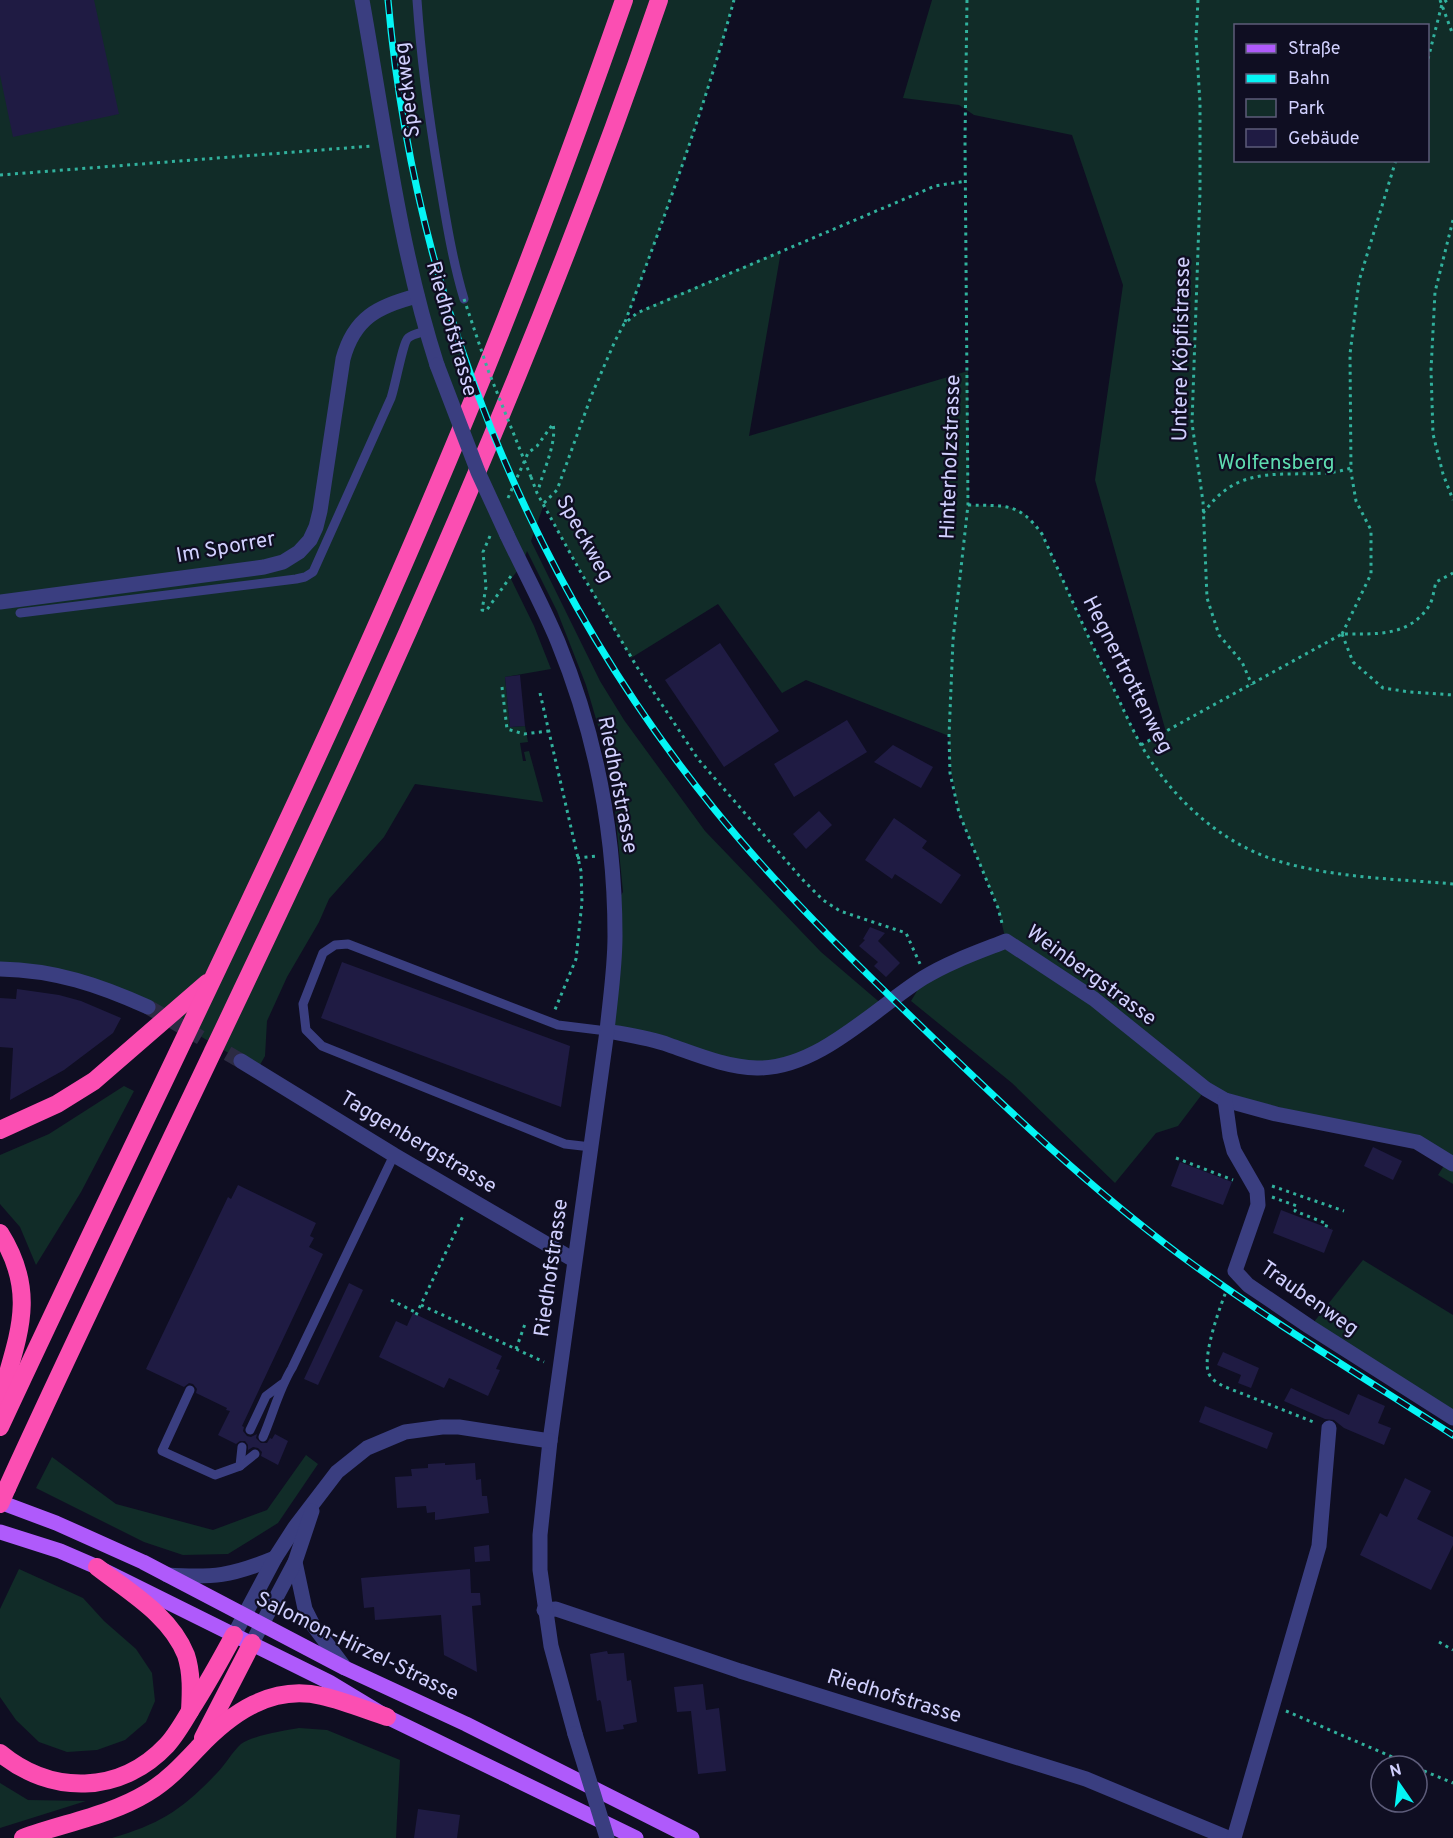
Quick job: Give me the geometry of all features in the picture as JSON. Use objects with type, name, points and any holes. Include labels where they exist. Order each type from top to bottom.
[{"type":"highway","points":[[0,1427],[213,978],[362,655],[465,419],[567,159],[624,0]]},
{"type":"highway","points":[[2,1498],[348,765],[430,581],[555,283],[615,126],[659,0]]},
{"type":"highway","points":[[0,1130],[57,1104],[94,1081],[213,978]]},
{"type":"highway","points":[[0,1233],[14,1258],[23,1300],[21,1326],[0,1401]]},
{"type":"highway","points":[[97,1567],[157,1613],[177,1639],[190,1672],[190,1711]]},
{"type":"highway","points":[[0,1753],[27,1772],[51,1780],[75,1784],[111,1779],[129,1772],[149,1761],[166,1746],[210,1681],[234,1635]]},
{"type":"highway","points":[[198,1748],[252,1643]]},
{"type":"highway","points":[[23,1838],[104,1813],[145,1795],[170,1777],[198,1748],[245,1707],[273,1696],[306,1693],[387,1717]]},
{"type":"main road","name":"Salomon-Hirzel-Strasse","points":[[2,1498],[167,1575],[345,1668],[466,1724],[692,1838]]},
{"type":"main road","name":"Salomon-Hirzel-Strasse","points":[[0,1532],[60,1551],[97,1567],[329,1682],[387,1717],[636,1838]]},
{"type":"street","name":"Riedhofstrasse","points":[[362,0],[417,296],[426,331],[475,464],[558,643],[582,712],[596,765],[611,854],[614,968],[600,1030],[591,1147],[550,1440],[540,1535],[540,1570],[551,1646],[607,1838]]},
{"type":"street","name":"Im Sporrer","points":[[0,602],[264,567],[283,562],[299,552],[310,540],[320,511],[346,346],[363,321],[375,311],[388,304],[417,296]]},
{"type":"street","name":"Weinbergstrasse","points":[[600,1030],[649,1039],[733,1065],[758,1068],[786,1065],[813,1054],[855,1027],[925,976],[964,957],[1006,941],[1094,999],[1206,1089],[1225,1100],[1276,1114],[1418,1142],[1453,1164]]},
{"type":"street","points":[[0,969],[27,970],[66,976],[100,987],[148,1008]]},
{"type":"street","name":"Taggenbergstrasse","points":[[241,1061],[394,1155],[574,1260]]},
{"type":"street","points":[[1225,1100],[1234,1151],[1257,1191]]},
{"type":"street","name":"Traubenweg","points":[[1257,1191],[1258,1205],[1235,1271],[1248,1285],[1310,1328],[1453,1418]]},
{"type":"street","points":[[234,1635],[275,1557],[324,1487],[352,1459],[382,1440],[426,1428],[459,1427],[550,1440]]},
{"type":"street","points":[[1234,1838],[1319,1546],[1329,1428]]},
{"type":"street","points":[[252,1643],[295,1562],[313,1505]]},
{"type":"street","points":[[167,1575],[217,1577],[249,1568],[275,1557]]},
{"type":"street","points":[[295,1562],[299,1587],[309,1617],[345,1668]]},
{"type":"street","name":"Riedhofstrasse","points":[[544,1610],[556,1609],[740,1671],[1086,1779],[1228,1838]]},
{"type":"lane","name":"Speckweg","points":[[417,0],[422,68],[430,128],[448,240],[464,299]]},
{"type":"lane","points":[[20,614],[296,579],[313,572],[391,398],[399,372],[404,342],[409,337],[426,331]]},
{"type":"lane","points":[[591,1147],[565,1144],[322,1046],[306,1030],[303,1004],[323,953],[336,945],[348,944],[558,1025],[600,1030]]},
{"type":"lane","points":[[263,1437],[276,1408],[282,1384],[292,1368],[394,1155]]},
{"type":"lane","points":[[250,1430],[266,1396],[282,1384]]},
{"type":"lane","points":[[190,1390],[162,1451],[215,1475],[240,1466],[255,1454]]},
{"type":"lane","points":[[240,1466],[242,1447]]},
{"type":"path","points":[[544,503],[557,490],[600,373],[624,324],[668,206],[734,0]]},
{"type":"path","name":"Hinterholzstrasse","points":[[967,0],[968,505],[952,656],[950,773],[959,813],[998,908],[1006,941]]},
{"type":"path","name":"Untere Köpfistrasse","points":[[1198,0],[1196,38],[1200,103],[1200,192],[1192,423],[1203,513],[1207,598],[1219,635],[1242,662],[1252,685]]},
{"type":"path","points":[[1441,2],[1447,0]]},
{"type":"path","points":[[1441,2],[1453,35]]},
{"type":"path","points":[[1429,55],[1441,2]]},
{"type":"path","points":[[0,175],[388,144]]},
{"type":"path","points":[[1395,162],[1359,281],[1350,354],[1351,468],[1356,501],[1371,530],[1371,574],[1342,634],[1353,662],[1383,688],[1453,695]]},
{"type":"path","points":[[624,324],[650,306],[935,186],[966,180]]},
{"type":"path","points":[[1453,220],[1435,292],[1431,370],[1433,434],[1443,474],[1453,500]]},
{"type":"path","name":"Speckweg","points":[[464,299],[488,370],[537,493],[565,546],[637,667],[698,759],[778,852],[824,900],[840,911],[906,933],[925,976]]},
{"type":"path","points":[[1203,513],[1223,492],[1242,481],[1277,473],[1312,475],[1337,473],[1351,468]]},
{"type":"path","name":"Hegnertrottenweg","points":[[968,505],[1005,506],[1022,511],[1042,534],[1093,647],[1141,745],[1166,782],[1192,811],[1221,833],[1252,851],[1285,863],[1345,874],[1453,884]]},
{"type":"path","points":[[1141,745],[1342,634],[1378,634],[1409,626],[1430,604],[1436,582],[1453,573]]},
{"type":"path","points":[[502,687],[507,729],[524,734],[548,731]]},
{"type":"path","points":[[540,693],[581,871],[582,902],[576,958],[550,1022]]},
{"type":"path","points":[[1257,1191],[1268,1185],[1344,1211]]},
{"type":"path","points":[[391,1300],[417,1314],[462,1216]]},
{"type":"path","points":[[1229,1284],[1215,1321],[1207,1367],[1209,1374],[1223,1386],[1329,1428]]},
{"type":"path","points":[[421,1305],[546,1363]]},
{"type":"path","points":[[516,1349],[525,1324]]},
{"type":"path","points":[[1439,1642],[1453,1650]]},
{"type":"path","points":[[1272,1705],[1385,1754]]},
{"type":"path","points":[[1429,1773],[1453,1783]]},
{"type":"green space","name":"Wolfensberg","points":[[0,0],[734,0],[683,163],[625,323],[650,306],[781,251],[749,436],[968,371],[969,505],[1005,506],[1022,511],[1042,534],[1093,647],[1141,745],[1166,732],[1095,480],[1123,285],[1072,135],[974,115],[959,105],[903,98],[932,0],[1453,0],[1453,1184],[1438,1175],[1447,1161],[1401,1138],[1206,1089],[1178,1126],[1156,1133],[1115,1183],[1012,1083],[911,1001],[917,991],[912,986],[1006,941],[998,908],[959,813],[951,771],[949,736],[806,680],[782,693],[718,604],[631,658],[544,504],[531,541],[600,681],[624,720],[705,831],[821,952],[884,1006],[813,1054],[758,1068],[607,1031],[614,906],[623,892],[614,800],[604,746],[586,685],[557,611],[527,551],[522,565],[511,579],[534,626],[551,669],[505,677],[510,727],[525,726],[528,742],[520,743],[523,761],[526,761],[524,752],[529,751],[543,802],[415,784],[384,837],[329,899],[319,922],[287,977],[267,1021],[265,1056],[257,1070],[185,1027],[133,1000],[0,969]]},
{"type":"green space","points":[[124,1086],[134,1091],[81,1192],[36,1265],[20,1227],[0,1204],[0,1155],[49,1134]]},
{"type":"green space","points":[[1363,1260],[1453,1315],[1453,1418],[1310,1327]]},
{"type":"green space","points":[[306,1455],[318,1464],[278,1523],[228,1554],[183,1555],[144,1542],[36,1488],[52,1457],[116,1504],[213,1530],[267,1510]]},
{"type":"green space","points":[[19,1569],[83,1598],[104,1621],[136,1649],[152,1673],[155,1701],[146,1722],[125,1740],[97,1750],[67,1752],[39,1742],[16,1720],[0,1697],[0,1609]]},
{"type":"green space","points":[[299,1728],[327,1730],[400,1760],[396,1838],[112,1838],[157,1821],[181,1806],[204,1786],[246,1741]]},
{"type":"green space","points":[[0,1783],[28,1800],[86,1801],[0,1828]]},
{"type":"building","points":[[0,0],[94,0],[119,114],[13,137],[0,75]]},
{"type":"building","points":[[720,643],[779,731],[724,767],[665,680]]},
{"type":"building","points":[[520,675],[525,726],[510,727],[505,677]]},
{"type":"building","points":[[847,720],[867,752],[794,797],[774,764]]},
{"type":"building","points":[[893,745],[933,767],[921,788],[874,762]]},
{"type":"building","points":[[819,811],[832,825],[806,849],[793,834]]},
{"type":"building","points":[[894,818],[927,841],[922,848],[961,875],[941,904],[895,874],[892,879],[865,860]]},
{"type":"building","points":[[870,927],[885,933],[878,941],[900,963],[886,977],[874,966],[878,962],[859,946],[865,940],[863,939]]},
{"type":"building","points":[[342,962],[570,1046],[561,1107],[321,1018]]},
{"type":"building","points":[[17,989],[59,995],[81,1001],[121,1018],[113,1033],[64,1070],[10,1100],[13,1048],[0,1047],[0,998],[16,999]]},
{"type":"building","points":[[1373,1147],[1402,1161],[1393,1180],[1364,1166]]},
{"type":"building","points":[[1180,1162],[1232,1182],[1223,1205],[1171,1186]]},
{"type":"building","points":[[238,1185],[316,1223],[310,1236],[314,1238],[309,1247],[323,1254],[242,1426],[247,1436],[257,1434],[256,1438],[261,1443],[267,1443],[275,1434],[288,1441],[278,1465],[261,1456],[262,1452],[258,1448],[253,1447],[248,1450],[245,1441],[236,1444],[218,1435],[230,1411],[226,1410],[227,1408],[196,1393],[197,1389],[193,1384],[189,1383],[184,1387],[146,1369],[228,1197],[231,1199]]},
{"type":"building","points":[[1281,1210],[1333,1230],[1324,1253],[1273,1233]]},
{"type":"building","points":[[349,1283],[363,1290],[318,1385],[304,1379]]},
{"type":"building","points":[[413,1313],[502,1356],[496,1369],[500,1370],[488,1396],[449,1378],[444,1388],[379,1357],[396,1321],[407,1326]]},
{"type":"building","points":[[1223,1352],[1259,1368],[1251,1388],[1238,1383],[1241,1375],[1217,1365]]},
{"type":"building","points":[[1291,1388],[1349,1415],[1358,1394],[1385,1406],[1378,1423],[1391,1428],[1384,1445],[1344,1428],[1334,1420],[1325,1419],[1284,1401]]},
{"type":"building","points":[[1205,1406],[1273,1433],[1267,1449],[1199,1422]]},
{"type":"building","points":[[445,1463],[445,1465],[475,1463],[476,1480],[481,1479],[482,1496],[487,1496],[489,1513],[435,1520],[435,1512],[427,1513],[426,1506],[397,1508],[395,1477],[412,1476],[411,1469],[428,1468],[428,1464]]},
{"type":"building","points":[[1405,1478],[1431,1491],[1417,1519],[1453,1537],[1453,1545],[1431,1590],[1360,1555],[1380,1513],[1387,1517]]},
{"type":"building","points":[[489,1545],[490,1561],[475,1562],[474,1547]]},
{"type":"building","points":[[470,1569],[471,1593],[480,1593],[481,1605],[472,1606],[477,1672],[444,1655],[441,1615],[375,1620],[374,1607],[364,1608],[361,1578]]},
{"type":"building","points":[[607,1651],[608,1654],[624,1653],[627,1681],[631,1680],[637,1722],[623,1725],[624,1729],[606,1732],[601,1702],[597,1701],[590,1654]]},
{"type":"building","points":[[703,1684],[706,1710],[719,1708],[726,1771],[698,1774],[691,1711],[677,1712],[674,1687]]},
{"type":"building","points":[[418,1809],[460,1815],[457,1838],[414,1838]]},
{"type":"tunnel","points":[[148,1007],[241,1061]]},
{"type":"railway","points":[[388,0],[402,110],[424,219],[454,326],[492,430],[537,531],[589,628],[649,722],[715,810],[791,897],[900,1006],[1051,1148],[1114,1203],[1213,1279],[1453,1435]]}]
